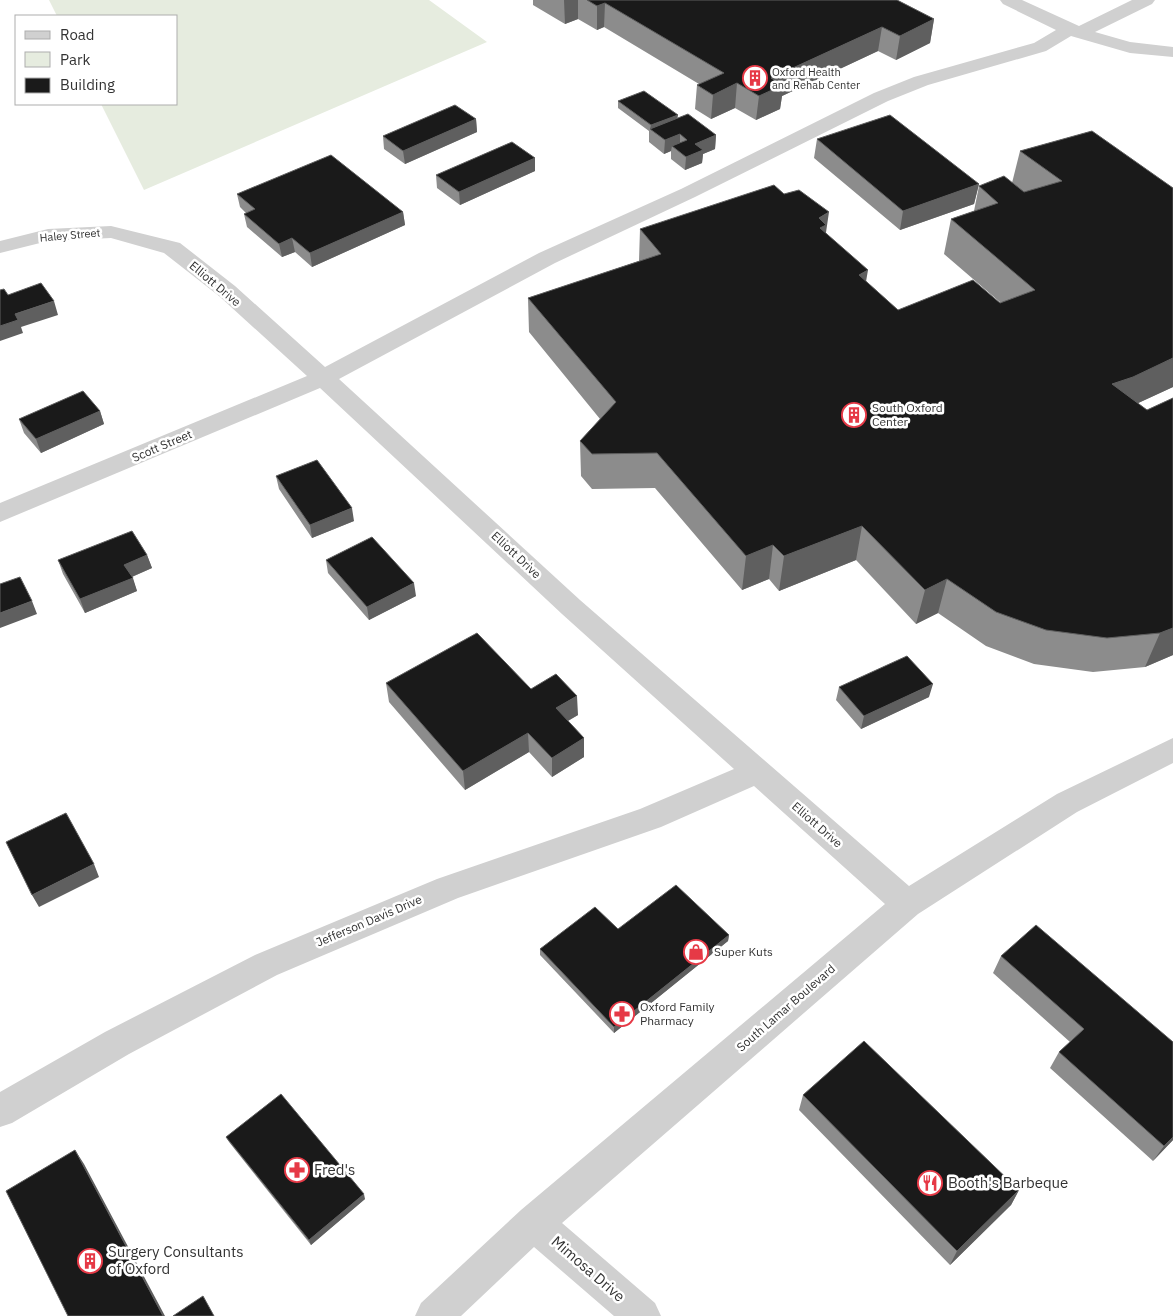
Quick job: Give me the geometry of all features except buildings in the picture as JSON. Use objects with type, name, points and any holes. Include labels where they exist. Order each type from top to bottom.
[{"type":"street","points":[[1009,0],[1075,31],[1120,44],[1173,52]]},
{"type":"street","name":"Scott Street","points":[[0,513],[324,378],[452,307],[547,258],[688,193],[881,98],[921,81],[1040,47],[1146,0]]},
{"type":"street","name":"Elliott Drive","points":[[111,232],[172,248],[227,291],[565,601],[907,904]]},
{"type":"street","name":"Haley Street","points":[[0,247],[48,235],[111,232]]},
{"type":"street","name":"South Lamar Boulevard","points":[[434,1316],[534,1223],[907,904],[1067,803],[1173,750]]},
{"type":"street","name":"Jefferson Davis Drive","points":[[0,1111],[117,1043],[266,965],[448,888],[650,818],[757,772]]},
{"type":"street","name":"Mimosa Drive","points":[[534,1223],[642,1316]]},
{"type":"green space","points":[[49,0],[429,0],[487,42],[144,190],[102,105],[178,105],[178,15],[56,15]]},
{"type":"place","name":"Oxford Health and Rehab Center","points":[[755,78]]},
{"type":"place","name":"South Oxford Center","points":[[854,415]]},
{"type":"place","name":"Super Kuts","points":[[696,952]]},
{"type":"place","name":"Oxford Family Pharmacy","points":[[622,1014]]},
{"type":"place","name":"Fred's","points":[[297,1170]]},
{"type":"place","name":"Booth's Barbeque","points":[[930,1183]]},
{"type":"place","name":"Surgery Consultants of Oxford","points":[[90,1261]]}]
